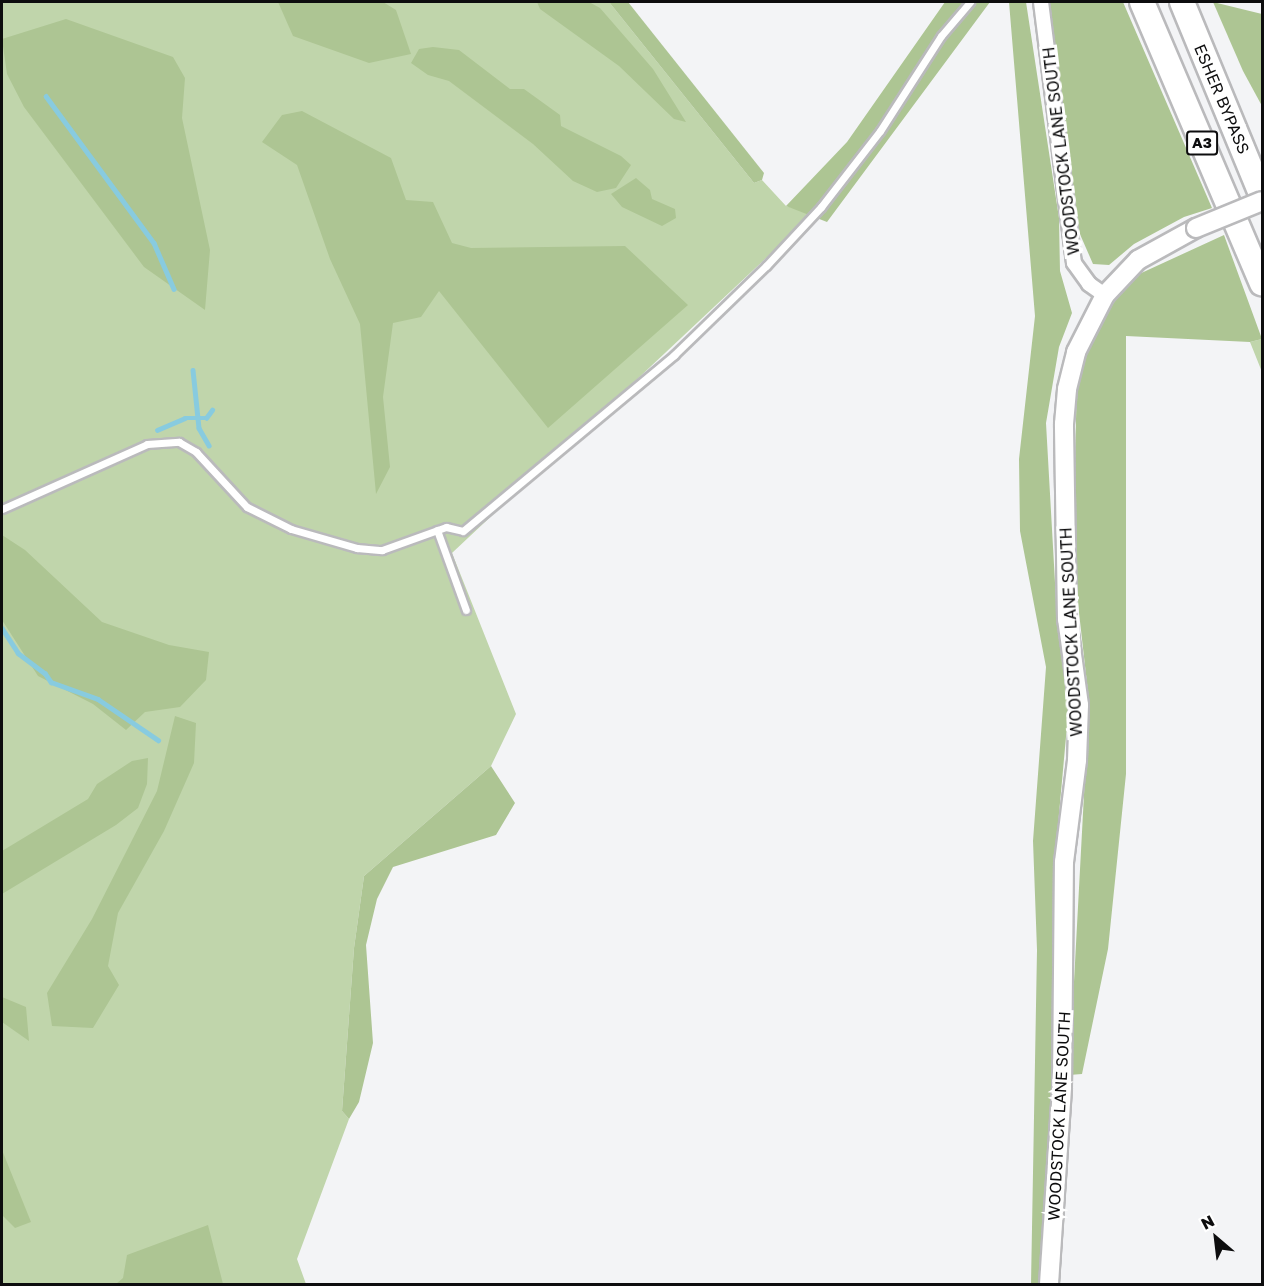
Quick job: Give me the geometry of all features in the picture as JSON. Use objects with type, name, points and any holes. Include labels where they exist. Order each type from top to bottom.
[{"type":"highway","name":"A3","points":[[1142,2],[1263,284]]},
{"type":"highway","name":"ESHER BYPASS","points":[[1182,2],[1263,199]]},
{"type":"street","name":"WOODSTOCK LANE SOUTH","points":[[1041,2],[1074,263],[1089,284],[1105,295],[1076,352],[1064,424],[1067,619],[1078,705],[1077,760],[1064,862],[1063,1080],[1049,1284]]},
{"type":"street","points":[[1105,295],[1138,260],[1196,228],[1263,199]]},
{"type":"lane","points":[[2,508],[147,444],[179,442],[196,452],[248,507],[291,529],[357,548],[382,550],[446,527],[463,531],[674,356],[766,266],[821,207],[880,131],[941,36],[970,2]]},
{"type":"lane","points":[[437,530],[466,610]]},
{"type":"green space","points":[[2,2],[609,2],[754,183],[762,180],[786,206],[814,213],[452,553],[516,714],[491,766],[364,876],[354,948],[342,1111],[349,1119],[297,1259],[306,1284],[2,1284]]},
{"type":"green space","points":[[278,2],[383,2],[396,10],[411,54],[369,63],[293,36]]},
{"type":"green space","points":[[537,2],[589,2],[600,8],[653,69],[686,122],[674,119],[619,66],[540,9]]},
{"type":"green space","points":[[609,2],[628,2],[764,173],[762,180],[754,183]]},
{"type":"green space","points":[[945,2],[990,2],[827,222],[786,206],[847,142]]},
{"type":"green space","points":[[1009,2],[1026,2],[1059,218],[1060,271],[1072,313],[1059,347],[1046,423],[1056,600],[1069,704],[1055,858],[1052,1079],[1040,1284],[1031,1284],[1037,950],[1033,841],[1046,667],[1020,531],[1019,459],[1035,316]]},
{"type":"green space","points":[[1048,2],[1123,2],[1212,208],[1184,217],[1134,244],[1109,265],[1093,264],[1079,232]]},
{"type":"green space","points":[[1213,2],[1262,14],[1262,106],[1243,71]]},
{"type":"green space","points":[[66,19],[173,57],[185,78],[182,118],[210,250],[205,310],[144,267],[24,107],[7,74],[2,39]]},
{"type":"green space","points":[[433,47],[459,50],[510,89],[524,89],[560,115],[561,126],[621,156],[631,165],[616,188],[597,192],[573,181],[533,144],[449,81],[428,75],[411,63],[419,49]]},
{"type":"green space","points":[[302,111],[391,158],[406,200],[433,202],[452,243],[471,248],[625,246],[688,305],[548,428],[439,291],[421,317],[393,323],[383,397],[390,467],[376,494],[360,324],[330,259],[297,165],[262,142],[282,115]]},
{"type":"green space","points":[[636,178],[650,190],[652,199],[675,209],[676,218],[662,226],[622,207],[611,194]]},
{"type":"green space","points":[[1224,235],[1262,339],[1250,342],[1126,336],[1126,774],[1108,949],[1082,1074],[1069,1075],[1089,701],[1077,595],[1074,505],[1077,377],[1088,340],[1123,289],[1137,275]]},
{"type":"green space","points":[[1262,339],[1262,372],[1250,342]]},
{"type":"green space","points":[[2,535],[25,550],[102,622],[169,645],[209,652],[206,680],[180,707],[145,712],[126,730],[93,704],[38,676],[2,620]]},
{"type":"green space","points":[[175,716],[196,723],[194,763],[164,831],[118,913],[108,966],[119,985],[93,1028],[52,1026],[47,993],[92,919],[157,791]]},
{"type":"green space","points":[[148,758],[147,784],[138,808],[116,825],[2,894],[2,851],[88,799],[97,784],[132,761]]},
{"type":"green space","points":[[491,766],[515,803],[496,835],[393,867],[377,899],[366,945],[373,1043],[359,1102],[349,1119],[342,1111],[354,948],[364,876]]},
{"type":"green space","points":[[2,997],[26,1007],[29,1041],[2,1022]]},
{"type":"green space","points":[[2,1150],[31,1222],[15,1228],[2,1215]]},
{"type":"green space","points":[[208,1225],[223,1284],[116,1284],[123,1278],[127,1255]]},
{"type":"waterway","points":[[46,96],[154,243],[174,289]]},
{"type":"waterway","points":[[193,370],[199,428],[209,445]]},
{"type":"waterway","points":[[157,430],[185,418],[206,418],[212,410]]},
{"type":"waterway","points":[[2,628],[18,653],[45,673],[51,682],[98,699],[158,740]]}]
